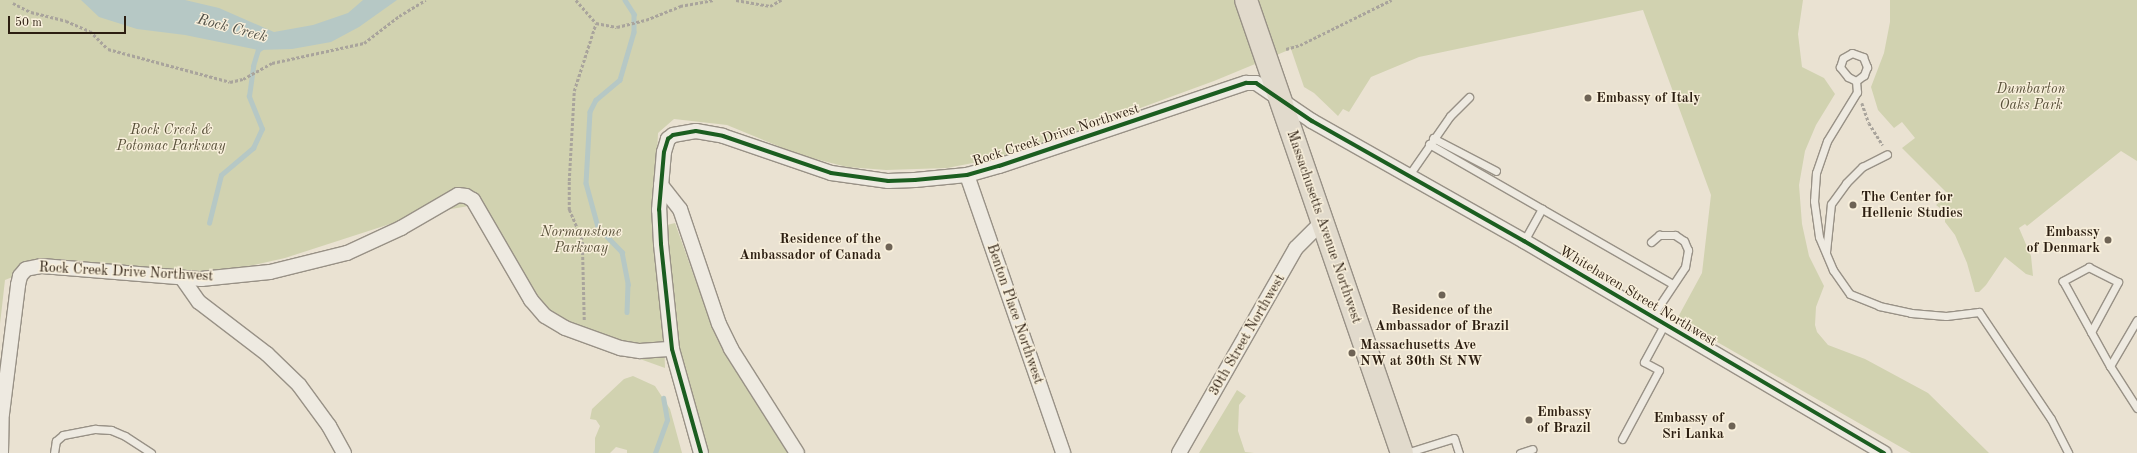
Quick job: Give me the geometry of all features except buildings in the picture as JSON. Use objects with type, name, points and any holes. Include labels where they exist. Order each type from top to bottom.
[{"type":"main road","name":"Massachusetts Avenue Northwest","points":[[1246,0],[1402,453]]},
{"type":"street","name":"Rock Creek Drive Northwest","points":[[1,453],[2,414],[18,285],[23,272],[36,266],[182,278],[250,276],[330,258],[384,236],[454,197],[463,195],[473,200],[531,300],[545,316],[570,330],[620,348],[640,351],[672,349],[661,244],[661,185],[664,152],[668,139],[678,133],[696,131],[723,136],[805,166],[861,178],[916,180],[967,175],[999,166],[1246,83],[1256,83],[1278,96]]},
{"type":"street","name":"Whitehaven Street Northwest","points":[[1278,96],[1312,121],[1524,241],[1651,318],[1884,453]]},
{"type":"street","name":"Benton Place Northwest","points":[[967,175],[1063,453]]},
{"type":"street","points":[[661,185],[680,208],[719,324],[731,349],[797,453]]},
{"type":"street","name":"30th Street Northwest","points":[[1179,453],[1296,248],[1322,222]]},
{"type":"street","points":[[182,278],[199,302],[267,354],[299,385],[329,426],[344,453]]},
{"type":"street","points":[[672,349],[701,453]]},
{"type":"lane","points":[[1856,81],[1856,92],[1827,142],[1816,173],[1814,201],[1819,237],[1833,270],[1850,294],[1880,306],[1911,314],[1946,316],[1978,312],[2051,419],[2068,453]]},
{"type":"lane","points":[[1409,175],[1431,141],[1450,116],[1469,97]]},
{"type":"lane","points":[[1431,141],[1496,171]]},
{"type":"lane","points":[[1431,141],[1542,209],[1672,284]]},
{"type":"lane","points":[[1826,254],[1831,204],[1846,183],[1862,167],[1887,154]]},
{"type":"lane","points":[[1524,241],[1542,209]]},
{"type":"lane","points":[[1651,242],[1659,235],[1666,233],[1684,241],[1688,250],[1688,260],[1651,318]]},
{"type":"lane","points":[[2091,332],[2118,282],[2089,267],[2063,281],[2091,332],[2110,366],[2137,408]]},
{"type":"lane","points":[[2110,366],[2137,320]]},
{"type":"lane","points":[[1622,439],[1659,370],[1644,362],[1664,325]]},
{"type":"lane","points":[[54,453],[56,441],[63,435],[95,429],[111,430],[125,436],[151,453]]},
{"type":"lane","points":[[1406,453],[1454,438],[1459,453]]},
{"type":"lane","points":[[1520,453],[1532,449]]},
{"type":"path","points":[[7,4],[20,0]]},
{"type":"path","points":[[14,3],[31,12],[66,21],[90,31],[108,49],[230,82],[243,79],[272,63],[364,43],[399,16],[426,0]]},
{"type":"path","points":[[576,0],[596,23],[617,27],[646,20],[680,6],[712,0]]},
{"type":"path","points":[[736,0],[770,6],[781,0]]},
{"type":"path","points":[[1286,49],[1300,45],[1391,0]]},
{"type":"path","points":[[584,324],[582,240],[569,210],[569,181],[574,91],[596,23]]},
{"type":"path","points":[[1856,92],[1869,123],[1885,147],[1887,154]]},
{"type":"green space","name":"Rock Creek & Potomac Parkway","points":[[0,0],[1803,0],[1798,34],[1802,67],[1824,78],[1835,94],[1816,125],[1805,151],[1799,185],[1802,224],[1809,256],[1824,286],[1816,307],[1815,325],[1817,332],[1828,345],[1865,359],[1928,393],[1989,453],[1911,453],[1677,319],[1702,273],[1711,195],[1643,10],[1419,57],[1371,77],[1349,112],[1343,109],[1338,116],[1314,93],[1304,87],[1291,49],[1214,81],[1009,156],[947,168],[886,170],[847,167],[800,155],[727,125],[674,119],[658,133],[657,156],[669,199],[653,241],[663,306],[665,368],[565,332],[548,321],[469,206],[421,214],[285,258],[222,272],[166,276],[35,268],[5,280],[0,324]]},
{"type":"green space","name":"Dumbarton Oaks Park","points":[[1890,0],[2137,0],[2137,161],[2121,151],[2027,226],[2025,224],[2019,228],[2031,256],[2033,276],[2026,274],[2005,257],[1986,285],[1979,292],[1975,292],[1967,263],[1955,235],[1945,222],[1945,212],[1936,205],[1949,195],[1902,148],[1915,138],[1902,122],[1894,128],[1878,110],[1871,87],[1884,53],[1890,22]]},
{"type":"green space","points":[[675,223],[714,332],[793,453],[708,453],[679,349],[669,277],[667,225]]},
{"type":"green space","points":[[633,376],[655,386],[670,409],[682,453],[627,453],[627,450],[616,447],[610,453],[595,453],[595,438],[600,426],[596,420],[590,419],[592,409],[624,379]]},
{"type":"green space","points":[[1237,390],[1246,396],[1239,405],[1238,431],[1245,452],[1254,453],[1199,453]]},
{"type":"water","name":"Rock Creek","points":[[81,0],[185,0],[219,8],[274,32],[313,25],[348,13],[363,0],[397,0],[359,27],[331,42],[292,49],[258,50],[185,35],[137,29],[99,17]]},
{"type":"waterway","points":[[625,0],[634,14],[634,32],[620,80],[596,100],[590,112],[586,183],[598,227],[622,252],[628,284],[627,312]]},
{"type":"waterway","name":"Rock Creek","points":[[209,223],[221,175],[253,148],[262,129],[249,96],[253,66],[258,50],[262,47]]},
{"type":"waterway","points":[[655,453],[667,420],[663,398]]},
{"type":"cycle path","points":[[701,453],[672,349],[661,244],[659,210],[664,152],[668,139],[673,135],[696,131],[723,136],[831,173],[888,181],[915,180],[967,175],[999,166],[1246,83],[1256,83],[1312,121],[1524,241],[1884,453]]},
{"type":"place","name":"Embassy of Italy","points":[[1588,98]]},
{"type":"place","name":"The Center for Hellenic Studies","points":[[1853,205]]},
{"type":"place","name":"Embassy of Denmark","points":[[2108,240]]},
{"type":"place","name":"Residence of the Ambassador of Canada","points":[[889,247]]},
{"type":"place","name":"Residence of the Ambassador of Brazil","points":[[1442,295]]},
{"type":"place","name":"Massachusetts Ave NW at 30th St NW","points":[[1352,353]]},
{"type":"place","name":"Embassy of Brazil","points":[[1529,420]]},
{"type":"place","name":"Embassy of Sri Lanka","points":[[1732,426]]},
{"type":"park label","name":"Normanstone Parkway","points":[[581,240]]}]
